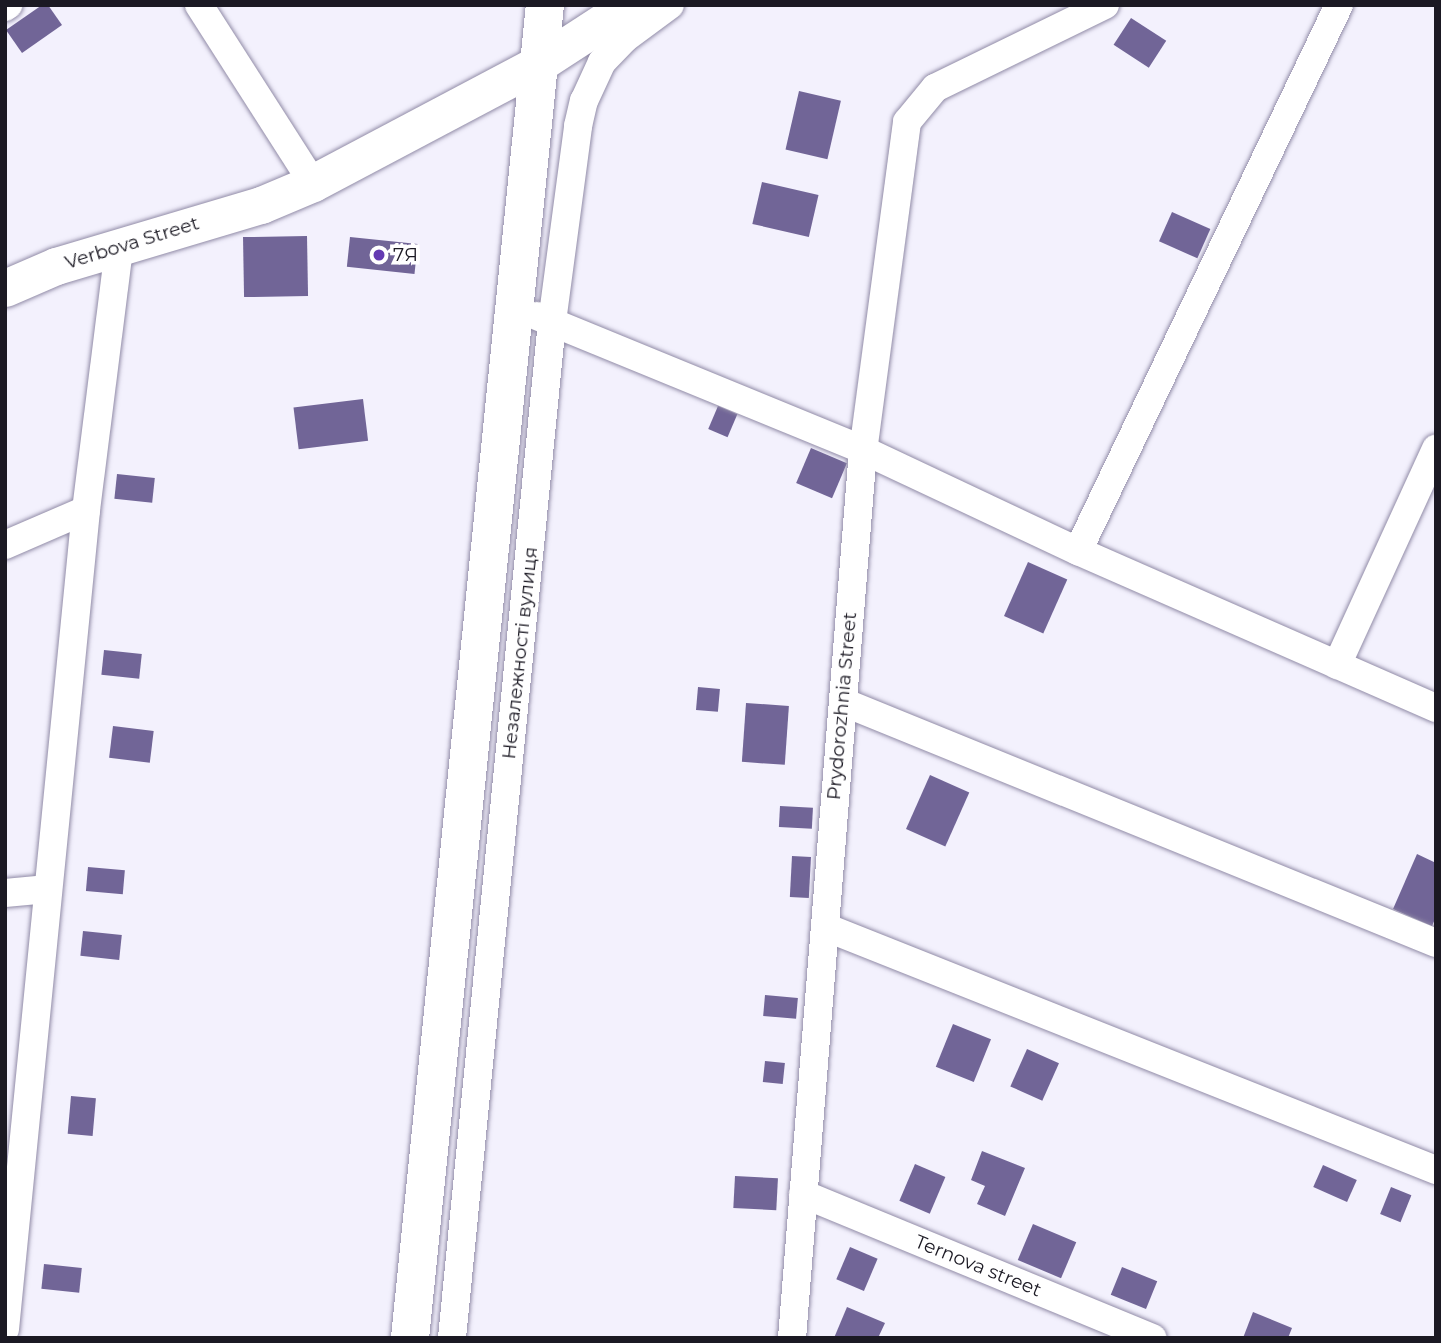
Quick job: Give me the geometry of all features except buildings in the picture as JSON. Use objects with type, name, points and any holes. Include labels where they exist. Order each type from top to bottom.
[{"type":"main road","points":[[410,1338],[545,5]]},
{"type":"street","points":[[199,5],[313,183]]},
{"type":"street","name":"Verbova Street","points":[[5,288],[56,266],[261,205],[313,183],[540,63],[629,5]]},
{"type":"street","name":"Незалежності вулиця","points":[[452,1338],[552,322],[578,125],[593,79],[612,50],[670,5]]},
{"type":"street","name":"Prydorozhnia Street","points":[[792,1338],[863,450],[907,122],[935,88],[1105,5]]},
{"type":"street","points":[[1079,551],[1339,5]]},
{"type":"street","points":[[5,1329],[13,1155],[48,890],[86,510],[119,248]]},
{"type":"street","points":[[515,307],[863,450],[1079,551],[1436,708]]},
{"type":"street","points":[[1337,665],[1436,449]]},
{"type":"street","points":[[5,545],[86,510]]},
{"type":"street","points":[[843,702],[1436,943]]},
{"type":"street","points":[[5,893],[48,890]]},
{"type":"street","points":[[824,927],[1436,1170]]},
{"type":"street","name":"Ternova street","points":[[803,1194],[1153,1338]]},
{"type":"place","name":"7Я","points":[[379,255]]}]
